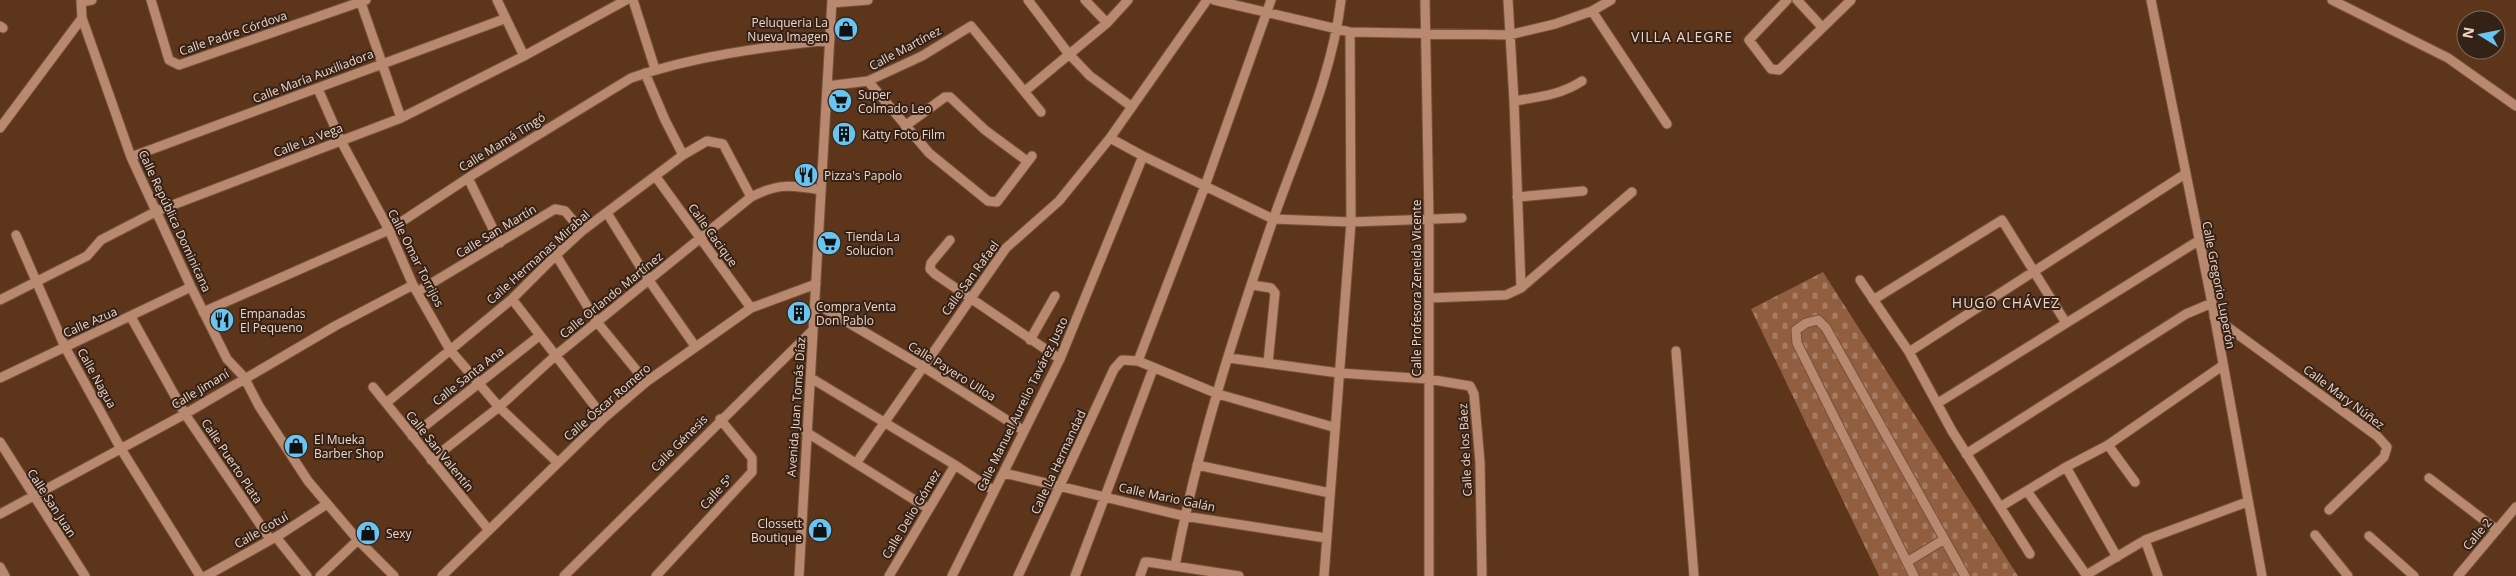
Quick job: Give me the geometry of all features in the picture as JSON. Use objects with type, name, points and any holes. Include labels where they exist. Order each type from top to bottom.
[{"type":"street","points":[[81,1],[92,0]]},
{"type":"street","name":"Calle Padre Córdova","points":[[151,0],[170,60],[172,63],[179,65],[362,1]]},
{"type":"street","points":[[497,0],[504,19],[524,56]]},
{"type":"street","name":"Calle La Vega","points":[[0,300],[88,256],[101,240],[157,211],[401,118],[524,56],[626,0]]},
{"type":"street","points":[[633,0],[655,69]]},
{"type":"street","points":[[832,1],[868,0]]},
{"type":"street","points":[[1029,0],[1068,53],[1090,76],[1132,107]]},
{"type":"street","points":[[1085,0],[1107,23]]},
{"type":"street","points":[[1025,91],[1068,53],[1107,23],[1128,0]]},
{"type":"street","name":"Calle San Rafael","points":[[857,462],[922,366],[1006,248],[1059,201],[1110,138],[1207,0]]},
{"type":"street","points":[[1214,0],[1350,32],[1509,35],[1532,31],[1592,11],[1611,0]]},
{"type":"street","points":[[1271,0],[1205,186],[1138,361],[1153,369],[1218,394],[1333,427]]},
{"type":"street","points":[[1175,566],[1184,516],[1197,465],[1252,285],[1308,127],[1338,28],[1341,0]]},
{"type":"street","name":"Calle Profesora Zeneida Vicente","points":[[1426,0],[1429,221],[1429,576]]},
{"type":"street","points":[[1508,0],[1514,101],[1520,288]]},
{"type":"street","points":[[1788,0],[1749,40],[1771,69],[1775,71],[1779,70],[1851,0]]},
{"type":"street","points":[[1797,0],[1822,27]]},
{"type":"street","name":"Calle Gregorio Luperón","points":[[2151,0],[2212,303],[2222,366],[2262,576]]},
{"type":"street","points":[[2332,0],[2448,58],[2516,106]]},
{"type":"street","name":"Calle República Dominicana","points":[[81,1],[82,18],[131,157],[191,287],[227,359],[244,377],[290,456],[358,540],[394,576]]},
{"type":"street","points":[[362,1],[381,63],[401,118]]},
{"type":"street","name":"Avenida Juan Tomás Díaz","points":[[799,576],[832,1]]},
{"type":"street","points":[[1592,11],[1667,124]]},
{"type":"street","points":[[0,128],[82,18]]},
{"type":"street","name":"Calle María Auxiliadora","points":[[131,157],[504,19]]},
{"type":"street","name":"Calle Martínez","points":[[827,86],[868,81],[922,56],[971,26],[1041,112]]},
{"type":"street","points":[[1324,576],[1333,427],[1338,373],[1344,341],[1351,222],[1350,32]]},
{"type":"street","name":"Calle Mamá Tingó","points":[[203,312],[389,230],[468,178],[631,78],[655,69],[774,46],[830,40]]},
{"type":"street","points":[[645,73],[665,120],[684,155]]},
{"type":"street","points":[[868,81],[905,126],[929,152],[988,201],[997,202],[1030,159],[985,130],[950,97],[945,97],[905,126]]},
{"type":"street","points":[[1514,101],[1556,95],[1582,81]]},
{"type":"street","name":"Calle Omar Torrijos","points":[[318,89],[341,141],[389,230],[415,288],[450,350],[499,407],[558,463]]},
{"type":"street","points":[[1110,138],[1274,220],[1351,222],[1429,221],[1462,218]]},
{"type":"street","name":"Calle Hermanas Mirabal","points":[[386,403],[512,299],[582,232],[684,155],[707,141],[723,144],[751,197]]},
{"type":"street","name":"Calle Manuel Aurelio Tavárez Justo","points":[[952,576],[1060,359],[1143,156]]},
{"type":"street","points":[[1909,352],[2185,174]]},
{"type":"street","name":"Calle Cacique","points":[[656,177],[751,308]]},
{"type":"street","points":[[468,178],[500,243]]},
{"type":"street","name":"Calle Orlando Martínez","points":[[431,460],[499,407],[556,356],[648,279],[700,240],[751,197],[767,189],[788,185],[821,190]]},
{"type":"street","points":[[1517,197],[1584,192]]},
{"type":"street","points":[[1429,298],[1506,295],[1520,288],[1632,192]]},
{"type":"street","name":"Calle San Martín","points":[[415,288],[500,243],[555,209],[565,211],[582,232]]},
{"type":"street","points":[[607,213],[648,279],[695,346]]},
{"type":"street","points":[[1873,300],[2000,220],[2004,221],[2066,323]]},
{"type":"street","name":"Calle Nagua","points":[[16,235],[65,347],[121,448],[200,576]]},
{"type":"street","points":[[950,240],[930,263],[930,269],[969,299],[1060,359]]},
{"type":"street","points":[[1938,403],[2198,241]]},
{"type":"street","points":[[556,255],[597,322],[646,382]]},
{"type":"street","points":[[1860,280],[1909,352],[1966,454],[2030,554]]},
{"type":"street","name":"Calle Óscar Romero","points":[[442,576],[488,529],[604,418],[646,382],[751,308],[816,284]]},
{"type":"street","points":[[1252,285],[1271,288],[1275,293],[1268,363]]},
{"type":"street","name":"Calle Azua","points":[[0,378],[191,287]]},
{"type":"street","name":"Calle Jimaní","points":[[0,514],[185,414],[244,377],[335,326],[415,288]]},
{"type":"street","points":[[1030,340],[1055,296]]},
{"type":"street","points":[[512,299],[604,418]]},
{"type":"street","name":"Calle Payero Ulloa","points":[[815,303],[922,366],[1024,431]]},
{"type":"street","points":[[1966,454],[2178,319],[2212,303]]},
{"type":"street","name":"Calle Puerto Plata","points":[[131,317],[185,414],[273,538],[307,576]]},
{"type":"street","name":"Calle Mary Núñez","points":[[2214,317],[2377,436],[2388,447],[2384,456],[2329,510]]},
{"type":"street","points":[[1914,576],[1797,343],[1796,330],[1806,323],[1818,320],[1826,328],[1943,540],[1965,576]]},
{"type":"street","name":"Calle Génesis","points":[[564,576],[813,330]]},
{"type":"street","name":"Calle Santa Ana","points":[[412,436],[539,336]]},
{"type":"street","points":[[1676,351],[1694,576]]},
{"type":"street","name":"Calle de los Báez","points":[[1229,358],[1338,373],[1428,380],[1470,386],[1474,394],[1480,462],[1482,576]]},
{"type":"street","name":"Calle La Hermandad","points":[[1018,576],[1114,369],[1122,360],[1138,361]]},
{"type":"street","points":[[2000,507],[2066,467],[2108,445],[2222,366]]},
{"type":"street","points":[[1076,576],[1104,496],[1153,369]]},
{"type":"street","points":[[811,378],[955,465],[994,491]]},
{"type":"street","name":"Calle San Valentín","points":[[373,387],[488,529]]},
{"type":"street","name":"Calle 5ª","points":[[656,576],[752,472],[752,458],[720,420]]},
{"type":"street","points":[[806,432],[857,462],[929,509]]},
{"type":"street","name":"Calle San Juan","points":[[1,445],[85,576]]},
{"type":"street","points":[[2108,445],[2135,482]]},
{"type":"street","name":"Calle Delio Gómez","points":[[889,576],[955,465]]},
{"type":"street","points":[[1197,465],[1330,493]]},
{"type":"street","points":[[2066,467],[2117,557]]},
{"type":"street","name":"Calle Mario Galán","points":[[1004,473],[1184,516],[1326,538]]},
{"type":"street","points":[[2429,478],[2496,530]]},
{"type":"street","points":[[2026,491],[2087,576],[2145,540],[2247,502]]},
{"type":"street","name":"Calle Cotuí","points":[[206,576],[273,538],[327,504]]},
{"type":"street","name":"Calle 2","points":[[2458,576],[2516,507]]},
{"type":"street","points":[[2314,535],[2348,576]]},
{"type":"street","points":[[2369,536],[2414,576]]},
{"type":"street","points":[[320,576],[358,540]]},
{"type":"street","points":[[1907,562],[1943,540]]},
{"type":"street","points":[[2145,540],[2158,576]]},
{"type":"street","points":[[1140,576],[1145,562],[1175,566],[1195,573],[1239,576]]},
{"type":"street","points":[[0,567],[5,576]]},
{"type":"green space","points":[[1823,272],[2018,576],[1879,576],[1751,309]]},
{"type":"place","name":"Peluqueria La Nueva Imagen","points":[[846,29]]},
{"type":"place","name":"Super Colmado Leo","points":[[840,101]]},
{"type":"place","name":"Katty Foto Film","points":[[844,134]]},
{"type":"place","name":"Pizza's Papolo","points":[[806,175]]},
{"type":"place","name":"Tienda La Solucion","points":[[829,243]]},
{"type":"place","name":"Compra Venta Don Pablo","points":[[799,313]]},
{"type":"place","name":"Empanadas El Pequeno","points":[[222,320]]},
{"type":"place","name":"El Mueka Barber Shop","points":[[296,446]]},
{"type":"place","name":"Clossett Boutique","points":[[820,530]]},
{"type":"place","name":"Sexy","points":[[368,533]]},
{"type":"district","name":"VILLA ALEGRE","points":[[1682,36]]},
{"type":"district","name":"HUGO CHÁVEZ","points":[[2006,302]]}]
